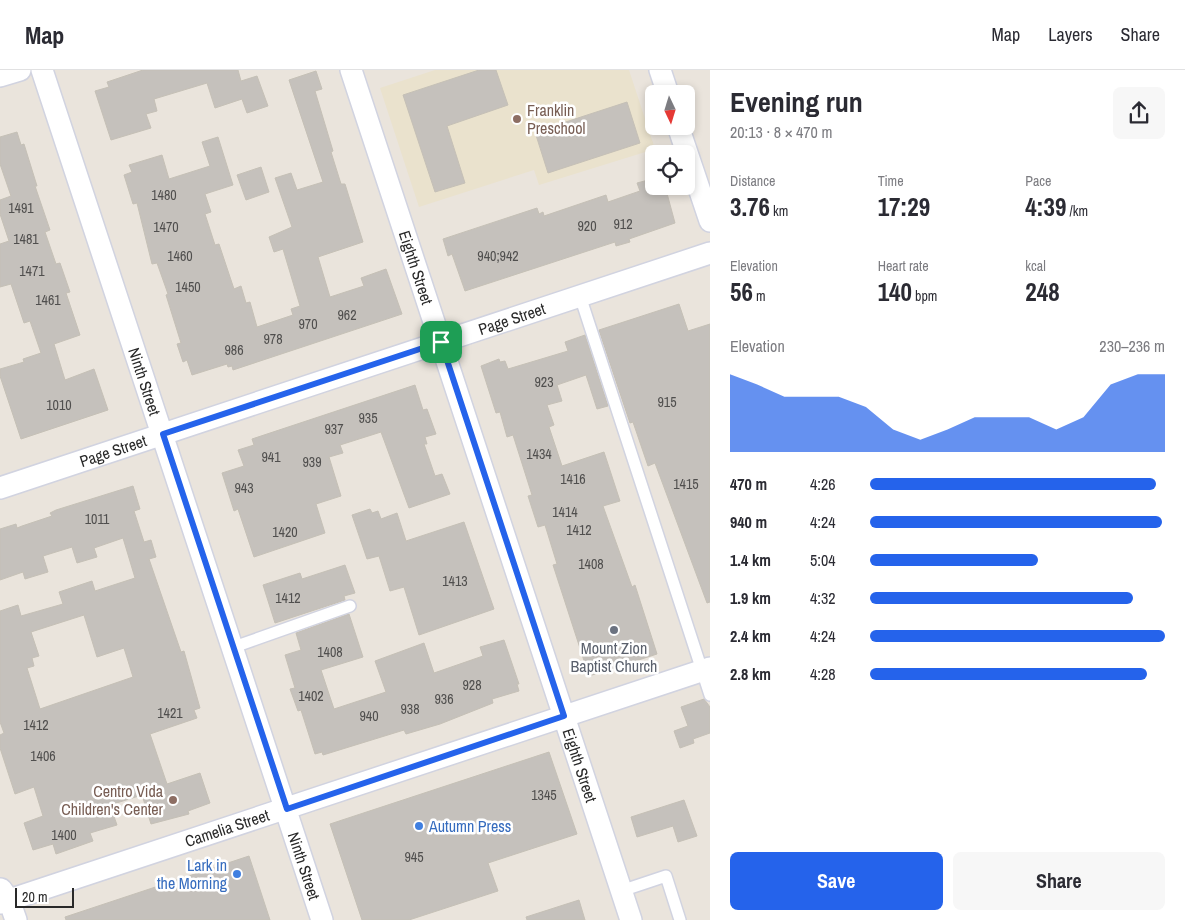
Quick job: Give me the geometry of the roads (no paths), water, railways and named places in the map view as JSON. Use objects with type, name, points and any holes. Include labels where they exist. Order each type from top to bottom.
[{"type":"street","points":[[0,76],[20,70]]},
{"type":"street","name":"Ninth Street","points":[[42,70],[234,647],[322,920]]},
{"type":"street","name":"Eighth Street","points":[[351,70],[631,920]]},
{"type":"street","points":[[660,70],[665,85]]},
{"type":"street","points":[[681,135],[710,221]]},
{"type":"street","name":"Page Street","points":[[0,488],[710,253]]},
{"type":"street","name":"Camelia Street","points":[[3,897],[287,809],[706,669]]},
{"type":"street","points":[[3,897],[16,920]]},
{"type":"lane","points":[[580,296],[706,669],[710,695]]},
{"type":"lane","points":[[234,647],[350,606]]},
{"type":"lane","points":[[621,891],[666,876],[680,920]]},
{"type":"place","name":"Franklin Preschool","points":[[517,119]]},
{"type":"place","name":"Mount Zion Baptist Church","points":[[614,630]]},
{"type":"place","name":"Centro Vida Children's Center","points":[[173,800]]},
{"type":"place","name":"Autumn Press","points":[[419,826]]},
{"type":"place","name":"Lark in the Morning","points":[[237,874]]}]
